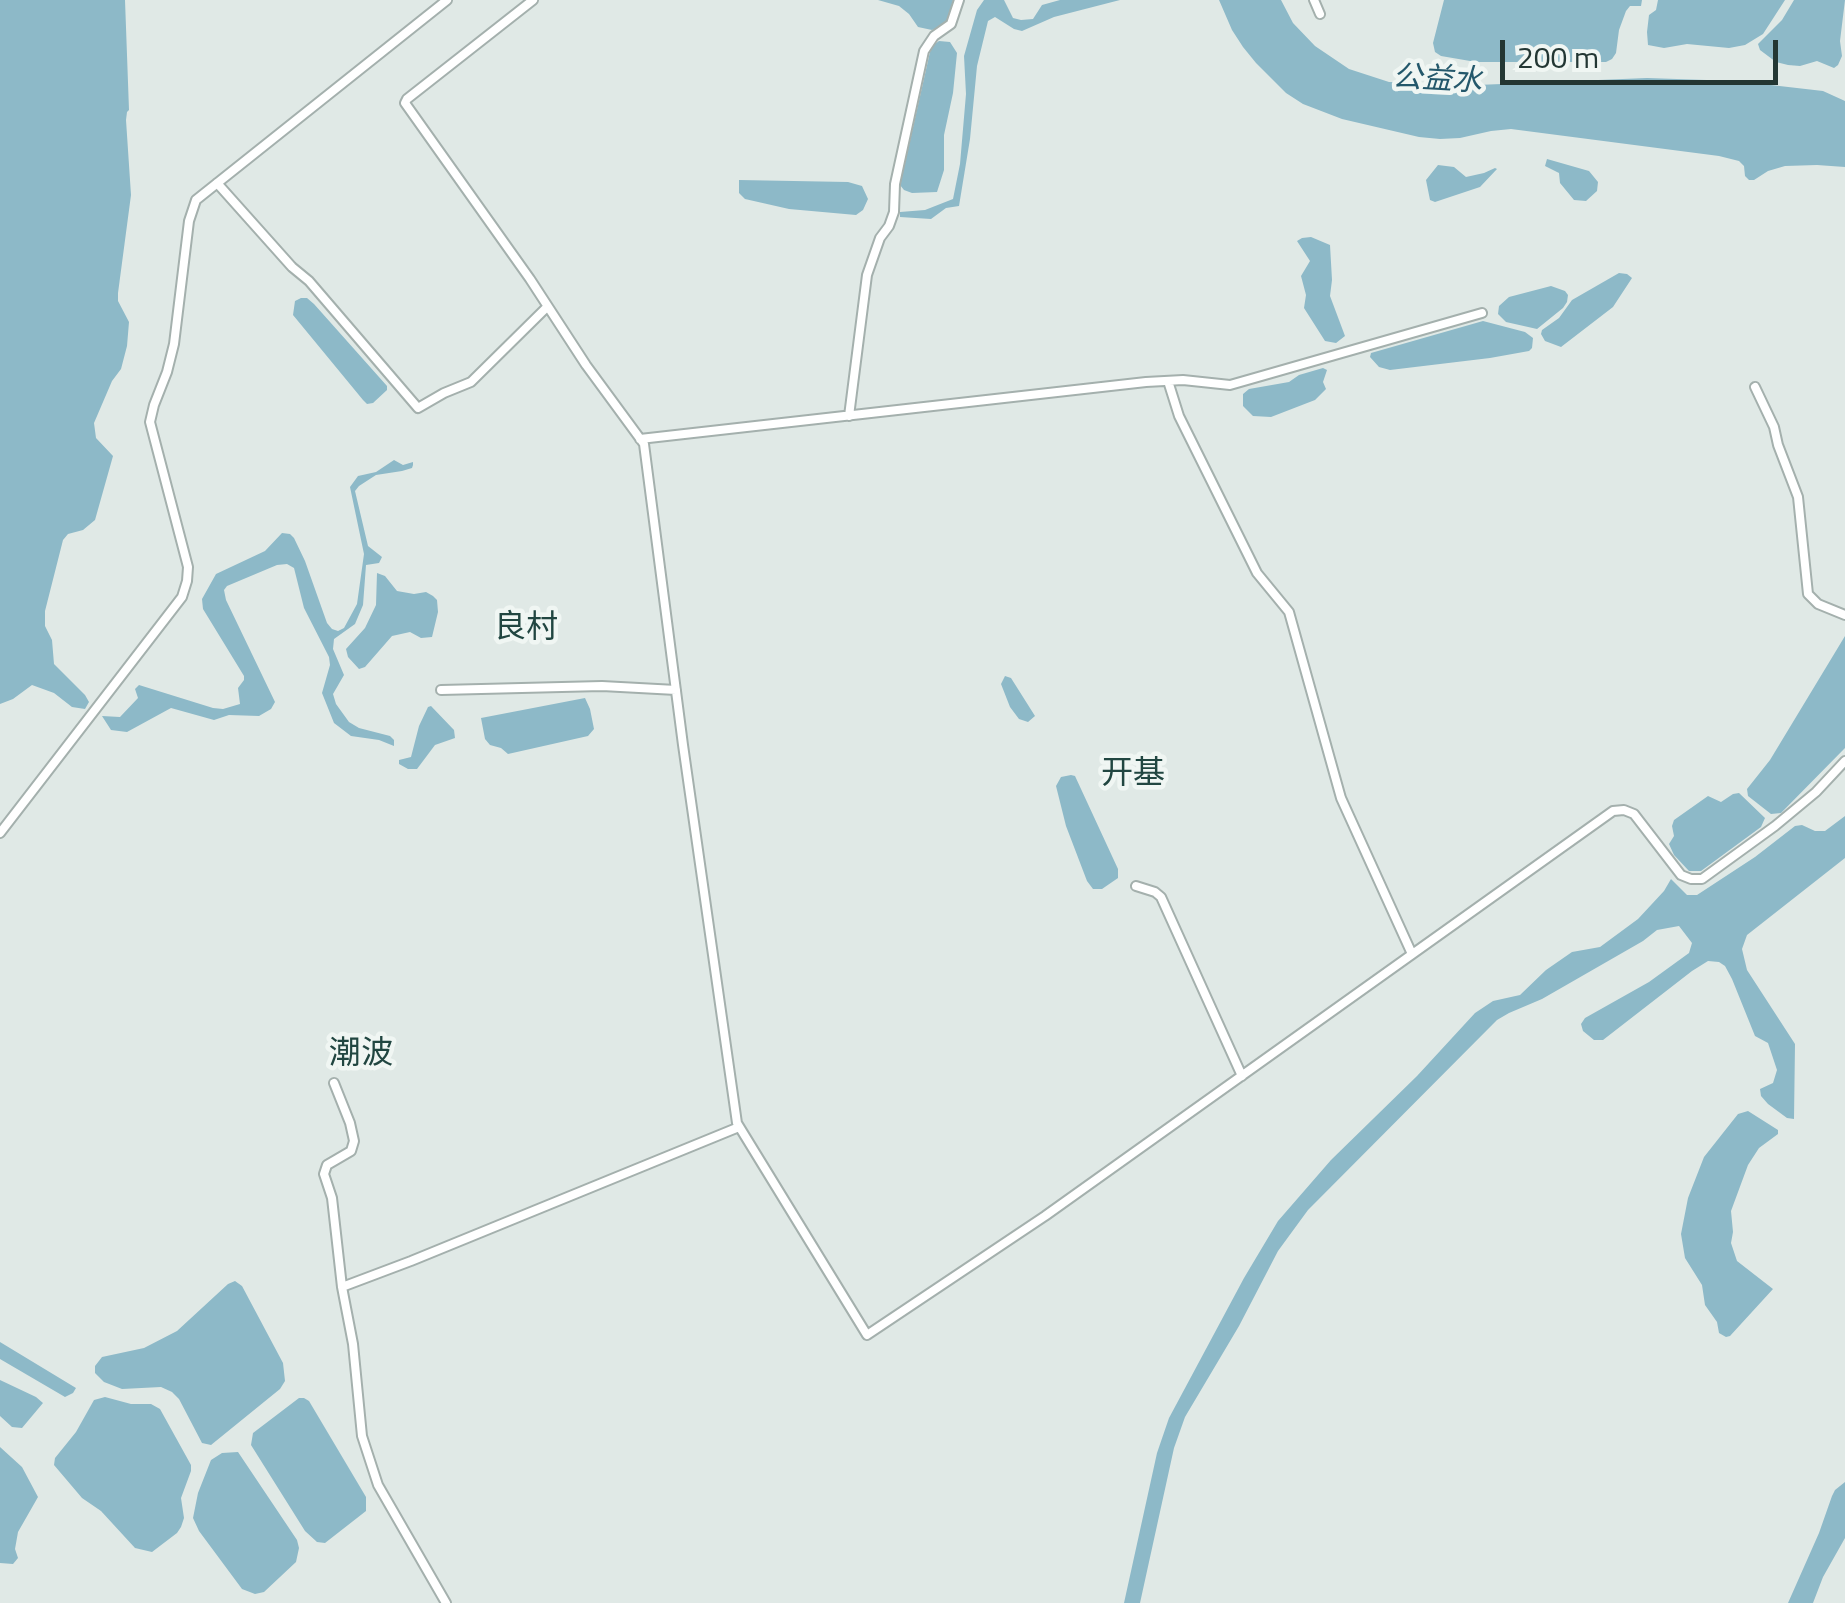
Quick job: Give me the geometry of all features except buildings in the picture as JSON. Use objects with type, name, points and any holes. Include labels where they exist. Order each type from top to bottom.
[{"type":"street","points":[[0,833],[182,597],[187,582],[188,567],[152,433],[151,415],[174,344],[190,214],[196,200],[447,0]]},
{"type":"street","points":[[533,0],[404,103],[530,279],[640,439],[646,454],[739,1127],[867,1336],[1046,1216],[1616,810],[1634,814],[1681,876],[1702,879],[1779,823],[1845,761]]},
{"type":"street","points":[[848,416],[867,275],[880,238],[892,220],[896,178],[924,50],[934,36],[951,24],[959,0]]},
{"type":"street","points":[[1314,0],[1320,14]]},
{"type":"street","points":[[217,183],[418,408],[470,382],[547,308]]},
{"type":"street","points":[[640,439],[1168,381],[1230,385],[1482,313]]},
{"type":"street","points":[[1168,381],[1178,416],[1257,573],[1288,612],[1341,798],[1412,954]]},
{"type":"street","points":[[1755,387],[1774,427],[1798,497],[1808,594],[1818,604],[1845,616]]},
{"type":"street","points":[[442,690],[602,686],[676,690]]},
{"type":"street","points":[[1136,886],[1160,897],[1242,1076]]},
{"type":"street","points":[[334,1083],[354,1138],[351,1151],[327,1164],[324,1171],[332,1198],[366,1456],[386,1502],[446,1603]]},
{"type":"street","points":[[342,1286],[739,1127]]},
{"type":"water","points":[[0,0],[125,0],[131,195],[118,301],[129,322],[121,369],[94,423],[96,438],[113,456],[95,520],[63,540],[45,611],[54,664],[85,695],[89,702],[85,709],[72,707],[54,693],[32,685],[0,704]]},
{"type":"water","points":[[878,0],[953,0],[949,19],[932,30],[918,27],[899,6]]},
{"type":"water","points":[[984,0],[1004,0],[1013,18],[1021,20],[1033,19],[1042,5],[1060,0],[1120,0],[1054,17],[1022,31],[995,17],[988,21],[977,66],[959,206],[946,208],[931,219],[900,217],[900,212],[925,210],[953,199],[966,94],[964,56],[977,10]]},
{"type":"water","points":[[1219,0],[1281,0],[1293,23],[1315,46],[1349,69],[1389,82],[1477,85],[1647,78],[1736,81],[1823,91],[1845,101],[1845,167],[1785,166],[1749,180],[1739,161],[1719,156],[1511,129],[1460,138],[1419,137],[1342,119],[1286,93],[1243,47]]},
{"type":"water","points":[[1444,0],[1642,0],[1641,6],[1630,6],[1626,11],[1616,53],[1606,62],[1476,62],[1435,52],[1433,43]]},
{"type":"water","points":[[1658,0],[1785,0],[1763,34],[1745,45],[1729,48],[1687,44],[1664,48],[1648,45],[1649,15],[1656,10]]},
{"type":"water","points":[[1794,0],[1845,0],[1842,56],[1834,68],[1817,61],[1788,65],[1776,62],[1760,50],[1758,44],[1782,20]]},
{"type":"water","points":[[939,41],[950,42],[957,53],[944,135],[944,170],[937,192],[912,193],[900,185],[930,52]]},
{"type":"water","points":[[1547,159],[1589,171],[1598,182],[1597,191],[1586,201],[1574,200],[1560,183],[1559,173],[1545,166]]},
{"type":"water","points":[[1438,165],[1454,167],[1466,177],[1497,169],[1480,187],[1435,202],[1430,200],[1426,180]]},
{"type":"water","points":[[739,180],[848,182],[862,186],[868,199],[856,215],[789,209],[745,199],[739,193]]},
{"type":"water","points":[[1311,237],[1330,245],[1330,296],[1345,336],[1336,343],[1325,341],[1304,308],[1306,295],[1301,276],[1310,261],[1297,241]]},
{"type":"water","points":[[1619,273],[1632,278],[1613,307],[1561,347],[1545,341],[1542,330],[1559,318],[1572,300]]},
{"type":"water","points":[[1551,286],[1565,291],[1567,302],[1537,329],[1506,322],[1498,314],[1499,306],[1509,297]]},
{"type":"water","points":[[301,298],[314,304],[387,386],[373,403],[363,400],[293,315],[295,301]]},
{"type":"water","points":[[1483,321],[1525,332],[1533,338],[1532,348],[1490,358],[1390,370],[1379,367],[1370,357],[1371,353]]},
{"type":"water","points":[[1323,368],[1327,370],[1323,382],[1326,389],[1315,400],[1271,417],[1253,416],[1243,406],[1243,394],[1249,389],[1289,382]]},
{"type":"water","points":[[394,460],[403,465],[413,462],[412,468],[376,475],[355,491],[368,546],[382,557],[379,563],[366,565],[363,605],[355,624],[334,639],[333,649],[344,675],[333,694],[349,722],[390,736],[394,746],[351,736],[334,723],[322,693],[329,657],[304,608],[294,568],[287,564],[224,590],[275,702],[271,709],[259,716],[229,715],[214,720],[171,708],[127,732],[111,730],[102,716],[120,717],[138,698],[135,689],[139,685],[213,708],[240,704],[238,688],[244,676],[203,609],[202,599],[216,574],[265,551],[282,533],[294,538],[327,623],[338,631],[344,628],[357,604],[364,554],[350,487],[358,476],[376,472]]},
{"type":"water","points":[[377,573],[385,576],[397,591],[433,596],[438,612],[432,637],[421,638],[410,632],[392,636],[359,669],[346,649],[365,628],[376,605]]},
{"type":"water","points":[[1845,636],[1845,748],[1781,813],[1771,814],[1748,796],[1747,789],[1770,760]]},
{"type":"water","points":[[1005,676],[1011,678],[1035,716],[1028,722],[1019,719],[1010,707],[1001,684]]},
{"type":"water","points":[[585,698],[594,729],[588,736],[508,754],[485,739],[481,718]]},
{"type":"water","points":[[431,706],[454,730],[455,738],[435,745],[417,769],[408,769],[399,760],[411,757],[419,726]]},
{"type":"water","points":[[1075,776],[1118,869],[1118,878],[1102,889],[1093,889],[1087,881],[1066,826],[1056,786],[1061,777]]},
{"type":"water","points":[[1739,793],[1765,818],[1761,827],[1701,871],[1689,871],[1669,844],[1674,836],[1674,820],[1708,796],[1721,802]]},
{"type":"water","points":[[1845,816],[1845,858],[1747,935],[1742,949],[1747,970],[1795,1044],[1794,1119],[1787,1118],[1761,1096],[1760,1089],[1773,1083],[1777,1070],[1768,1043],[1755,1036],[1732,979],[1719,962],[1708,961],[1692,971],[1603,1040],[1594,1040],[1583,1031],[1581,1024],[1585,1018],[1649,982],[1689,953],[1692,943],[1679,926],[1657,930],[1542,999],[1497,1020],[1308,1210],[1278,1251],[1185,1417],[1174,1448],[1140,1603],[1124,1603],[1157,1453],[1169,1418],[1278,1221],[1331,1160],[1475,1013],[1493,1001],[1520,995],[1572,952],[1600,947],[1638,919],[1671,879],[1687,895],[1697,895],[1795,826],[1825,831]]},
{"type":"water","points":[[1748,1111],[1778,1130],[1778,1134],[1759,1148],[1748,1165],[1731,1211],[1731,1243],[1737,1261],[1773,1289],[1726,1337],[1719,1333],[1717,1322],[1705,1305],[1702,1285],[1685,1258],[1681,1234],[1688,1198],[1704,1157],[1738,1114]]},
{"type":"water","points":[[235,1281],[242,1286],[283,1363],[285,1381],[211,1445],[202,1443],[172,1392],[161,1387],[122,1389],[104,1382],[95,1373],[102,1357],[144,1348],[177,1331]]},
{"type":"water","points":[[0,1342],[76,1388],[73,1393],[65,1397],[0,1359]]},
{"type":"water","points":[[0,1380],[43,1403],[22,1428],[12,1427],[0,1416]]},
{"type":"water","points":[[105,1397],[160,1409],[191,1465],[181,1498],[181,1527],[152,1552],[135,1548],[101,1511],[82,1498],[54,1465],[94,1400]]},
{"type":"water","points":[[299,1398],[309,1401],[366,1497],[366,1511],[325,1543],[317,1542],[305,1531],[251,1445],[253,1433]]},
{"type":"water","points":[[0,1447],[22,1467],[38,1497],[18,1532],[18,1558],[13,1564],[0,1563]]},
{"type":"water","points":[[238,1452],[299,1548],[296,1562],[264,1592],[255,1594],[242,1589],[193,1518],[211,1460],[222,1453]]},
{"type":"water","points":[[1845,1482],[1845,1538],[1813,1603],[1788,1603],[1832,1496]]},
{"type":"district","name":"良村","points":[[526,629]]},
{"type":"district","name":"开基","points":[[1133,775]]},
{"type":"district","name":"潮波","points":[[361,1055]]},
{"type":"water label","name":"公益水","points":[[1437,81]]}]
